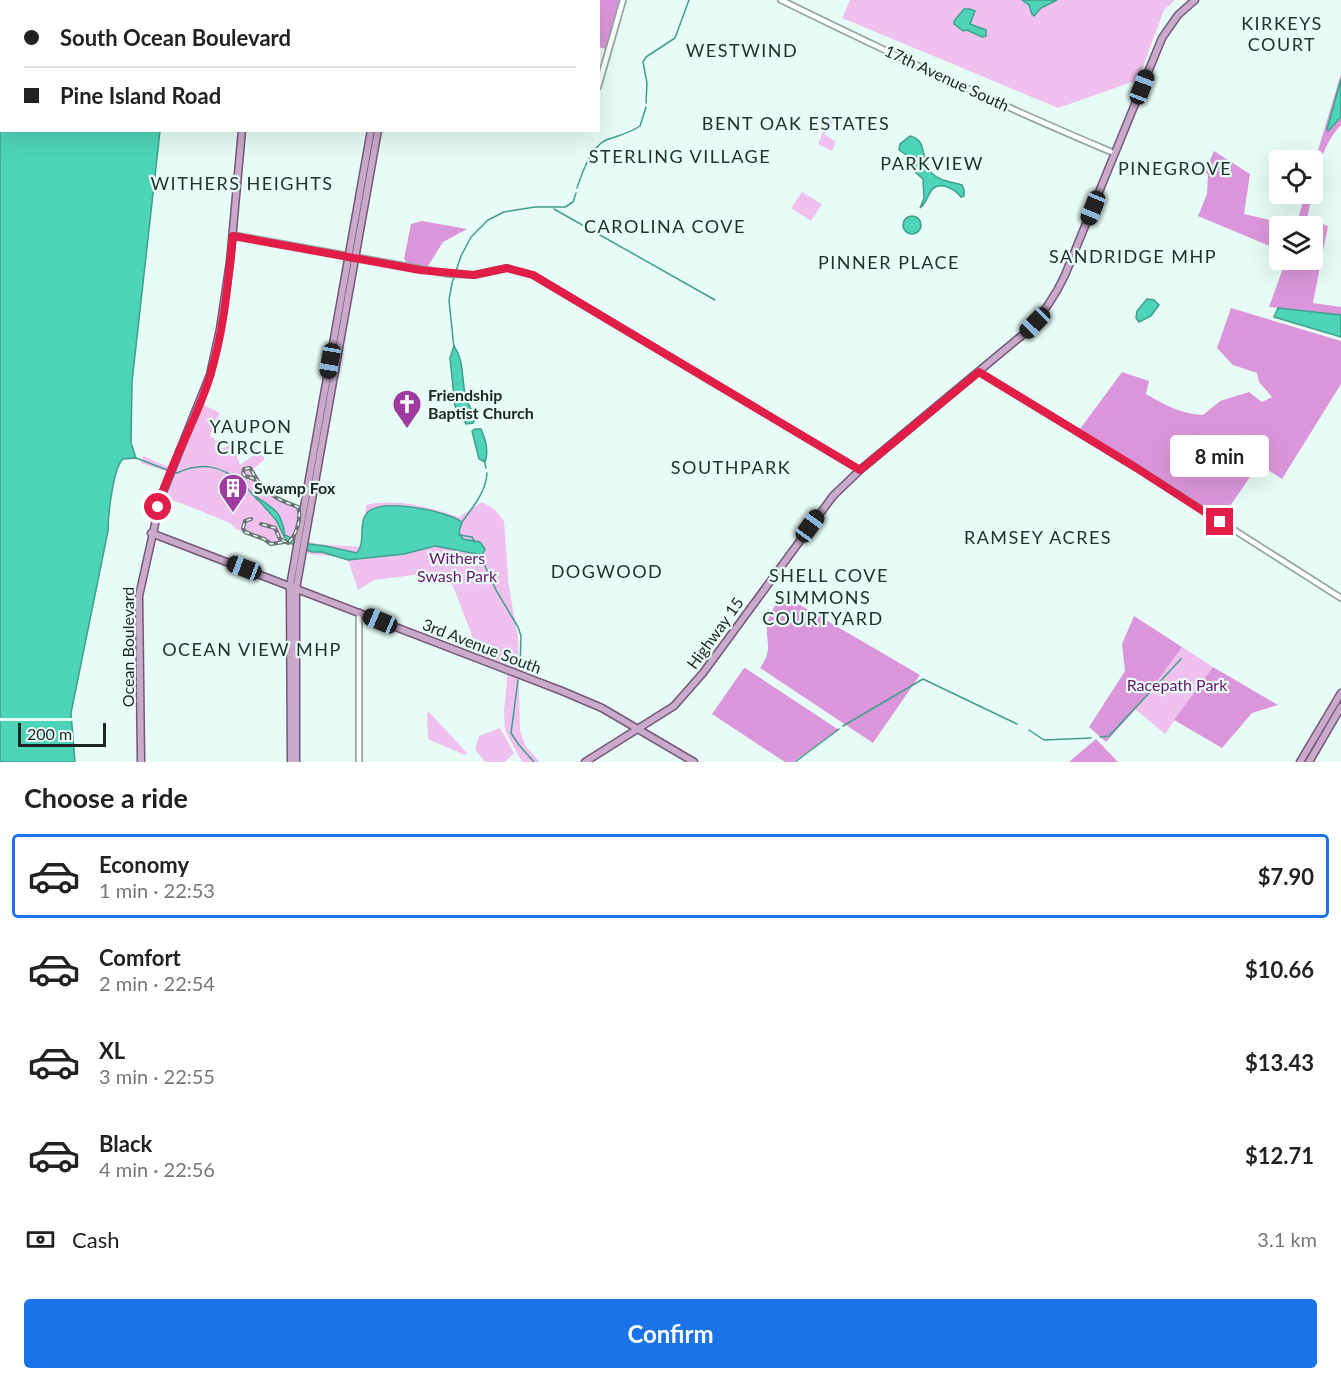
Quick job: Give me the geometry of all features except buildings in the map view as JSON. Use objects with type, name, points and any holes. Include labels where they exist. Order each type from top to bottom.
[{"type":"main road","name":"Highway 15","points":[[585,762],[674,706],[685,695],[822,509],[860,470],[1026,332],[1049,307],[1065,274],[1162,38],[1178,15],[1195,0]]},
{"type":"main road","name":"Ocean Boulevard","points":[[141,762],[139,596],[160,497],[210,375],[220,329],[233,236],[242,132]]},
{"type":"main road","points":[[291,762],[293,588],[371,132]]},
{"type":"main road","points":[[351,257],[378,132]]},
{"type":"main road","name":"3rd Avenue South","points":[[151,532],[602,708],[694,762]]},
{"type":"main road","points":[[292,691],[296,762]]},
{"type":"main road","points":[[1300,762],[1341,693]]},
{"type":"main road","points":[[1309,762],[1341,707]]},
{"type":"street","points":[[600,80],[623,0]]},
{"type":"street","name":"17th Avenue South","points":[[782,0],[830,25],[1114,153]]},
{"type":"street","points":[[233,236],[449,274],[474,275],[507,268],[533,275],[860,470]]},
{"type":"street","points":[[979,372],[1341,597]]},
{"type":"street","points":[[359,612],[359,762]]},
{"type":"green space","points":[[850,0],[1175,0],[1164,10],[1138,80],[1058,108],[842,18]]},
{"type":"green space","points":[[829,117],[835,119],[824,134],[836,142],[832,151],[818,144]]},
{"type":"green space","points":[[802,192],[822,204],[811,221],[791,208]]},
{"type":"green space","name":"Withers Swash Park","points":[[204,405],[220,413],[210,435],[218,446],[224,448],[232,442],[240,465],[259,451],[265,459],[253,469],[268,491],[302,507],[296,539],[318,544],[363,547],[366,505],[378,503],[413,505],[459,517],[482,502],[494,509],[504,521],[509,588],[518,637],[520,731],[526,747],[540,762],[522,762],[505,730],[504,712],[509,656],[507,665],[479,654],[453,586],[440,576],[422,574],[374,580],[358,590],[348,560],[394,555],[433,547],[448,547],[466,553],[459,547],[427,545],[341,557],[308,554],[295,546],[283,543],[270,545],[264,540],[236,529],[230,523],[181,503],[164,502],[174,474],[141,463],[143,456],[166,466],[177,467]]},
{"type":"green space","name":"Racepath Park","points":[[1182,647],[1213,667],[1165,734],[1135,709]]},
{"type":"green space","points":[[429,712],[467,753],[465,755],[428,739],[427,714]]},
{"type":"green space","points":[[500,728],[514,753],[505,762],[485,762],[475,749],[479,736]]},
{"type":"shaded area","points":[[600,0],[623,0],[609,50],[600,47]]},
{"type":"shaded area","points":[[1022,0],[1057,0],[1041,8],[1034,16],[1029,5]]},
{"type":"shaded area","points":[[964,9],[975,11],[970,24],[986,30],[986,36],[982,37],[967,30],[963,31],[954,24]]},
{"type":"shaded area","points":[[1341,74],[1341,125],[1330,140],[1323,156],[1323,150],[1318,150]]},
{"type":"shaded area","points":[[1341,79],[1341,117],[1328,131],[1327,129]]},
{"type":"shaded area","points":[[0,132],[160,132],[132,382],[131,443],[136,458],[123,459],[116,472],[108,531],[71,713],[75,762],[0,762]]},
{"type":"shaded area","points":[[910,136],[919,141],[931,172],[943,180],[962,185],[964,196],[961,197],[947,187],[938,186],[931,191],[920,208],[924,198],[923,179],[916,173],[915,161],[899,150],[900,144]]},
{"type":"shaded area","points":[[1214,151],[1250,174],[1244,214],[1269,220],[1269,246],[1198,216],[1207,194],[1208,175],[1205,171]]},
{"type":"shaded area","points":[[1302,204],[1310,204],[1308,216],[1299,216]]},
{"type":"shaded area","points":[[912,216],[918,219],[921,225],[918,231],[912,234],[906,231],[903,225],[906,219]]},
{"type":"shaded area","points":[[422,221],[467,229],[443,242],[428,266],[408,264],[404,259],[411,224]]},
{"type":"shaded area","points":[[1323,224],[1328,226],[1323,252]]},
{"type":"shaded area","points":[[1282,270],[1319,270],[1313,303],[1341,307],[1341,315],[1269,307]]},
{"type":"shaded area","points":[[1147,299],[1154,300],[1159,305],[1151,316],[1139,322],[1136,318],[1137,311]]},
{"type":"shaded area","points":[[1231,308],[1341,341],[1341,384],[1282,479],[1259,464],[1219,522],[1077,433],[1122,372],[1149,381],[1146,394],[1187,413],[1203,415],[1220,401],[1249,392],[1262,402],[1272,397],[1259,382],[1257,373],[1233,365],[1217,348]]},
{"type":"shaded area","points":[[1278,308],[1341,315],[1341,337],[1274,317]]},
{"type":"shaded area","points":[[454,346],[460,358],[464,391],[476,419],[473,423],[466,424],[455,406],[450,358]]},
{"type":"shaded area","points":[[481,429],[484,437],[487,450],[485,462],[479,459],[472,431]]},
{"type":"shaded area","points":[[254,495],[276,511],[285,535],[301,543],[357,553],[361,544],[364,517],[367,513],[374,508],[399,506],[429,510],[462,522],[459,532],[463,539],[480,542],[485,549],[482,555],[435,546],[404,554],[348,560],[322,552],[312,552],[286,540],[276,520]]},
{"type":"shaded area","points":[[783,595],[920,675],[873,743],[760,668],[768,651],[769,617]]},
{"type":"shaded area","points":[[1134,616],[1182,647],[1141,703],[1106,742],[1089,727],[1125,671],[1122,644]]},
{"type":"shaded area","points":[[1213,667],[1278,705],[1252,713],[1222,748],[1174,720]]},
{"type":"shaded area","points":[[744,668],[839,730],[793,762],[785,762],[712,714]]},
{"type":"shaded area","points":[[1096,739],[1118,762],[1069,762]]},
{"type":"pier","points":[[0,718],[74,718],[75,721],[0,721]]},
{"type":"waterway","points":[[646,103],[647,83],[643,62],[646,57],[675,38],[689,0]]},
{"type":"waterway","points":[[577,188],[596,148],[606,140],[640,126],[646,107]]},
{"type":"waterway","points":[[454,348],[449,300],[461,256],[471,237],[488,220],[504,212],[535,207],[565,207],[573,202],[576,193]]},
{"type":"waterway","points":[[554,209],[715,300]]},
{"type":"waterway","points":[[136,458],[170,471]]},
{"type":"waterway","points":[[484,460],[486,468]]},
{"type":"waterway","points":[[174,472],[195,467],[218,469],[242,483],[258,500]]},
{"type":"waterway","points":[[462,522],[482,493],[487,473]]},
{"type":"waterway","points":[[459,535],[472,537],[475,542]]},
{"type":"waterway","points":[[480,555],[496,590],[518,627],[521,636],[520,667]]},
{"type":"waterway","points":[[1100,737],[1109,736],[1181,659]]},
{"type":"waterway","points":[[843,726],[923,679],[1017,724]]},
{"type":"waterway","points":[[518,680],[511,733],[534,762]]},
{"type":"waterway","points":[[795,762],[839,729]]},
{"type":"waterway","points":[[1029,730],[1044,740],[1091,738]]},
{"type":"railway","points":[[259,483],[250,468],[244,469],[245,476],[250,477],[258,482],[261,484],[277,498],[298,507],[299,511],[298,526],[288,543],[280,539],[275,528],[261,524]]},
{"type":"railway","points":[[251,519],[245,521],[243,528],[245,532],[271,544],[284,542]]},
{"type":"place","name":"Friendship Baptist Church","points":[[407,430]]},
{"type":"place","name":"Swamp Fox","points":[[233,514]]},
{"type":"district","name":"KIRKEYS COURT","points":[[1282,34]]},
{"type":"district","name":"WESTWIND","points":[[742,51]]},
{"type":"district","name":"BENT OAK ESTATES","points":[[796,124]]},
{"type":"district","name":"STERLING VILLAGE","points":[[680,157]]},
{"type":"district","name":"PARKVIEW","points":[[932,164]]},
{"type":"district","name":"PINEGROVE","points":[[1175,169]]},
{"type":"district","name":"WITHERS HEIGHTS","points":[[242,184]]},
{"type":"district","name":"CAROLINA COVE","points":[[665,227]]},
{"type":"district","name":"SANDRIDGE MHP","points":[[1133,257]]},
{"type":"district","name":"PINNER PLACE","points":[[889,263]]},
{"type":"district","name":"YAUPON CIRCLE","points":[[251,437]]},
{"type":"district","name":"SOUTHPARK","points":[[731,468]]},
{"type":"district","name":"RAMSEY ACRES","points":[[1038,538]]},
{"type":"district","name":"DOGWOOD","points":[[607,572]]},
{"type":"district","name":"SHELL COVE","points":[[829,576]]},
{"type":"district","name":"SIMMONS COURTYARD","points":[[823,608]]},
{"type":"district","name":"OCEAN VIEW MHP","points":[[252,650]]},
{"type":"route","points":[[158,507],[160,497],[210,375],[220,329],[233,236],[420,270],[474,275],[507,268],[533,275],[860,470],[979,372],[1220,522]]}]
